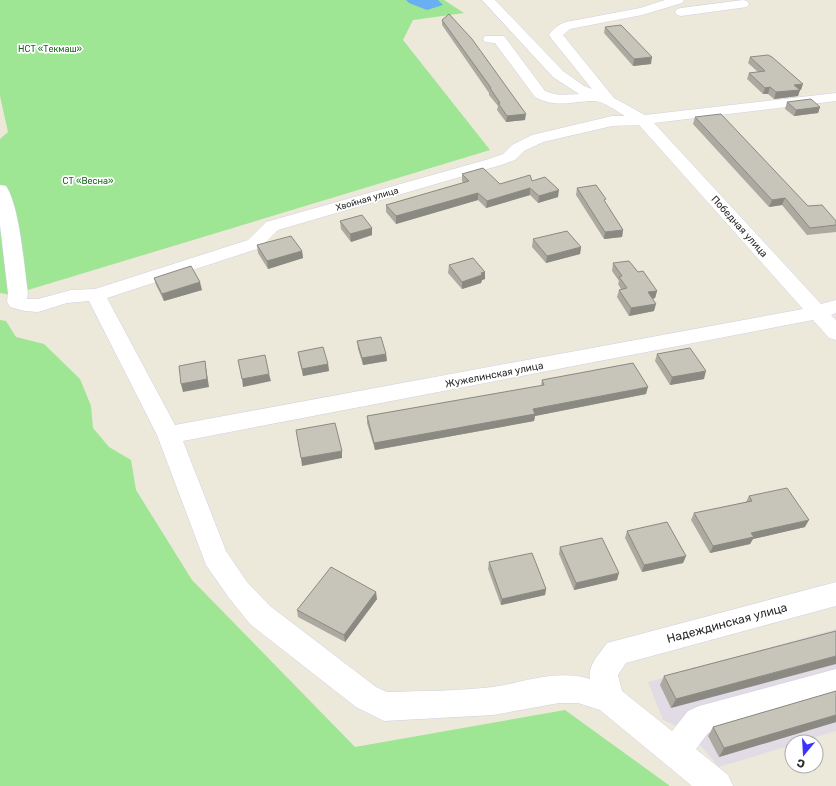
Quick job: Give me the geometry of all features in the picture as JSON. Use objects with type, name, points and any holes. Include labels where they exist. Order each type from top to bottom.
[{"type":"street","points":[[488,0],[558,74],[579,89],[603,99]]},
{"type":"street","points":[[603,99],[556,35],[566,26],[681,4],[696,10],[734,3]]},
{"type":"street","points":[[490,39],[499,39],[540,94],[546,98],[603,99]]},
{"type":"street","name":"Хвойная улица","points":[[0,190],[7,211],[18,294],[17,302],[25,306],[37,307],[70,296],[96,295],[254,244],[272,226],[502,160],[509,157],[518,148],[538,138],[612,121],[643,120],[836,97]]},
{"type":"street","name":"Победная улица","points":[[603,99],[643,120],[827,309],[836,333]]},
{"type":"street","points":[[96,295],[169,435],[216,557],[238,590],[260,615],[366,697],[384,707],[493,701],[560,689],[578,689],[609,699],[717,786]]},
{"type":"street","name":"Жужелинская улица","points":[[169,435],[827,309]]},
{"type":"street","name":"Надеждинская улица","points":[[609,699],[603,673],[617,652],[836,594]]},
{"type":"street","points":[[675,752],[699,722],[836,683]]},
{"type":"shaded area","points":[[836,629],[836,731],[824,735],[784,734],[784,747],[719,767],[688,731],[663,720],[648,682]]},
{"type":"green space","name":"СТ «Весна»","points":[[0,0],[444,0],[464,13],[413,20],[403,40],[490,150],[12,295],[0,293],[0,139],[8,132],[0,96]]},
{"type":"green space","points":[[0,320],[6,321],[16,337],[44,344],[80,379],[91,406],[93,428],[109,447],[131,460],[136,490],[192,580],[355,747],[565,710],[670,786],[0,786]]},
{"type":"water","points":[[406,0],[438,0],[443,5],[427,10],[409,3]]},
{"type":"building","points":[[449,14],[472,39],[526,114],[507,116],[498,103],[500,103],[491,88],[442,20]]},
{"type":"building","points":[[621,25],[652,57],[634,59],[605,27]]},
{"type":"building","points":[[768,55],[803,84],[794,85],[800,90],[776,92],[770,87],[765,88],[749,73],[765,71],[750,57]]},
{"type":"building","points":[[811,99],[820,107],[796,110],[787,102]]},
{"type":"building","points":[[721,114],[808,206],[822,205],[836,221],[836,225],[810,228],[785,198],[772,200],[695,117]]},
{"type":"building","points":[[483,168],[500,184],[530,175],[532,181],[545,177],[559,190],[539,196],[530,188],[487,201],[478,193],[396,216],[386,205],[469,181],[462,174]]},
{"type":"building","points":[[596,185],[606,199],[604,200],[623,230],[605,232],[577,188]]},
{"type":"building","points":[[362,215],[372,228],[350,234],[340,221]]},
{"type":"building","points":[[567,231],[581,247],[547,256],[533,239]]},
{"type":"building","points":[[291,236],[302,251],[267,261],[257,245]]},
{"type":"building","points":[[473,258],[485,272],[481,273],[482,275],[462,282],[449,265]]},
{"type":"building","points":[[629,261],[638,272],[643,271],[657,291],[648,292],[656,304],[631,308],[619,290],[627,288],[619,277],[622,276],[613,263]]},
{"type":"building","points":[[191,266],[200,282],[162,294],[154,278]]},
{"type":"building","points":[[381,337],[386,354],[362,358],[357,341]]},
{"type":"building","points":[[323,347],[328,364],[302,369],[298,352]]},
{"type":"building","points":[[690,348],[706,371],[672,377],[657,354]]},
{"type":"building","points":[[265,355],[269,374],[242,379],[238,360]]},
{"type":"building","points":[[205,361],[207,379],[181,384],[179,366]]},
{"type":"building","points":[[633,363],[648,387],[533,409],[535,414],[374,443],[367,416],[544,385],[542,380]]},
{"type":"building","points":[[335,423],[342,451],[301,458],[296,430]]},
{"type":"building","points":[[787,488],[809,520],[751,533],[754,537],[713,546],[694,513],[752,501],[749,496]]},
{"type":"building","points":[[667,522],[686,556],[644,565],[627,531]]},
{"type":"building","points":[[602,538],[619,573],[576,583],[560,547]]},
{"type":"building","points":[[532,553],[546,589],[502,599],[489,562]]},
{"type":"building","points":[[331,567],[376,592],[344,635],[297,610]]},
{"type":"building","points":[[836,631],[836,656],[676,699],[664,676]]},
{"type":"building","points":[[836,691],[836,715],[724,748],[713,727]]},
{"type":"park label","name":"НСТ «Текмаш»","points":[[50,49]]}]
